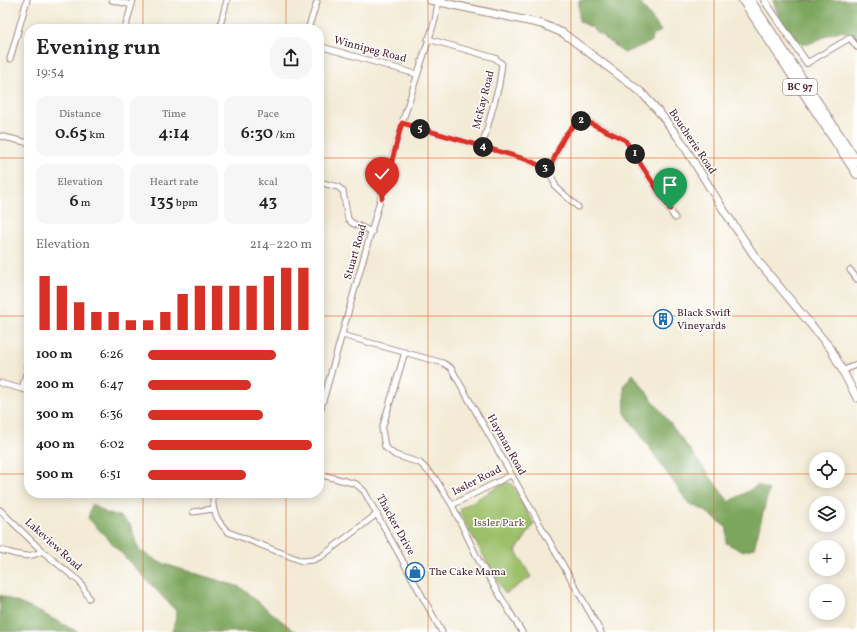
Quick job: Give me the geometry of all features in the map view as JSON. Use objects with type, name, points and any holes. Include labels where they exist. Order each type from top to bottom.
[{"type":"highway","name":"BC 97","points":[[743,0],[857,174]]},
{"type":"highway","name":"BC 97","points":[[750,0],[857,162]]},
{"type":"main road","name":"Boucherie Road","points":[[430,0],[542,24],[563,33],[641,92],[660,112],[681,141],[722,209],[758,261],[831,349],[857,398]]},
{"type":"street","points":[[10,59],[27,0]]},
{"type":"street","points":[[112,0],[133,3],[127,24]]},
{"type":"street","points":[[220,24],[227,0]]},
{"type":"street","points":[[764,0],[808,63],[850,38],[857,47]]},
{"type":"street","points":[[310,24],[317,2]]},
{"type":"street","name":"Stuart Road","points":[[324,398],[416,74],[428,39],[438,2]]},
{"type":"street","name":"McKay Road","points":[[428,39],[495,58],[502,64],[499,85],[482,147]]},
{"type":"street","name":"Winnipeg Road","points":[[324,47],[416,74]]},
{"type":"street","points":[[549,170],[567,132],[577,122],[584,120],[625,140],[676,218]]},
{"type":"street","points":[[402,123],[528,160],[549,170],[556,188],[578,207]]},
{"type":"street","points":[[0,136],[24,142]]},
{"type":"street","points":[[324,183],[338,187],[342,191],[348,219],[352,223],[372,232]]},
{"type":"street","points":[[850,270],[857,279]]},
{"type":"street","name":"Hayman Road","points":[[342,335],[444,362],[451,368],[601,632]]},
{"type":"street","points":[[405,352],[382,429],[385,447],[395,455],[415,461],[425,467],[435,478],[452,505],[479,561],[522,632]]},
{"type":"street","points":[[843,371],[857,364]]},
{"type":"street","points":[[0,383],[22,389],[24,381]]},
{"type":"street","name":"Thacker Drive","points":[[324,475],[351,483],[360,487],[367,494],[442,632]]},
{"type":"street","name":"Issler Road","points":[[452,505],[511,475]]},
{"type":"street","points":[[214,498],[213,509],[221,525],[228,532],[302,561],[313,560],[322,556],[377,514]]},
{"type":"street","points":[[194,512],[213,509]]},
{"type":"street","name":"Lakeview Road","points":[[0,510],[42,551],[80,582],[89,598]]},
{"type":"street","points":[[0,550],[28,556],[33,556],[42,551]]},
{"type":"green space","points":[[579,0],[638,0],[661,31],[652,36],[651,42],[624,53],[591,27],[579,21]]},
{"type":"green space","points":[[773,0],[857,0],[857,45],[847,32],[841,31],[835,32],[807,44],[800,44],[794,41],[784,28]]},
{"type":"green space","points":[[633,374],[729,502],[758,485],[769,490],[754,548],[742,551],[726,543],[727,528],[704,510],[689,504],[625,413],[624,385]]},
{"type":"green space","name":"Issler Park","points":[[507,482],[512,484],[534,524],[516,551],[531,577],[505,594],[460,514],[461,508]]},
{"type":"green space","points":[[92,504],[108,514],[119,516],[130,524],[139,550],[161,563],[240,587],[293,630],[298,632],[172,632],[177,612],[88,518]]},
{"type":"green space","points":[[0,595],[42,613],[78,632],[0,632]]},
{"type":"place","name":"Black Swift Vineyards","points":[[663,319]]},
{"type":"place","name":"The Cake Mama","points":[[415,572]]},
{"type":"route","points":[[382,198],[402,123],[528,160],[549,170],[567,132],[577,122],[584,120],[625,140],[631,146],[670,209]]}]
